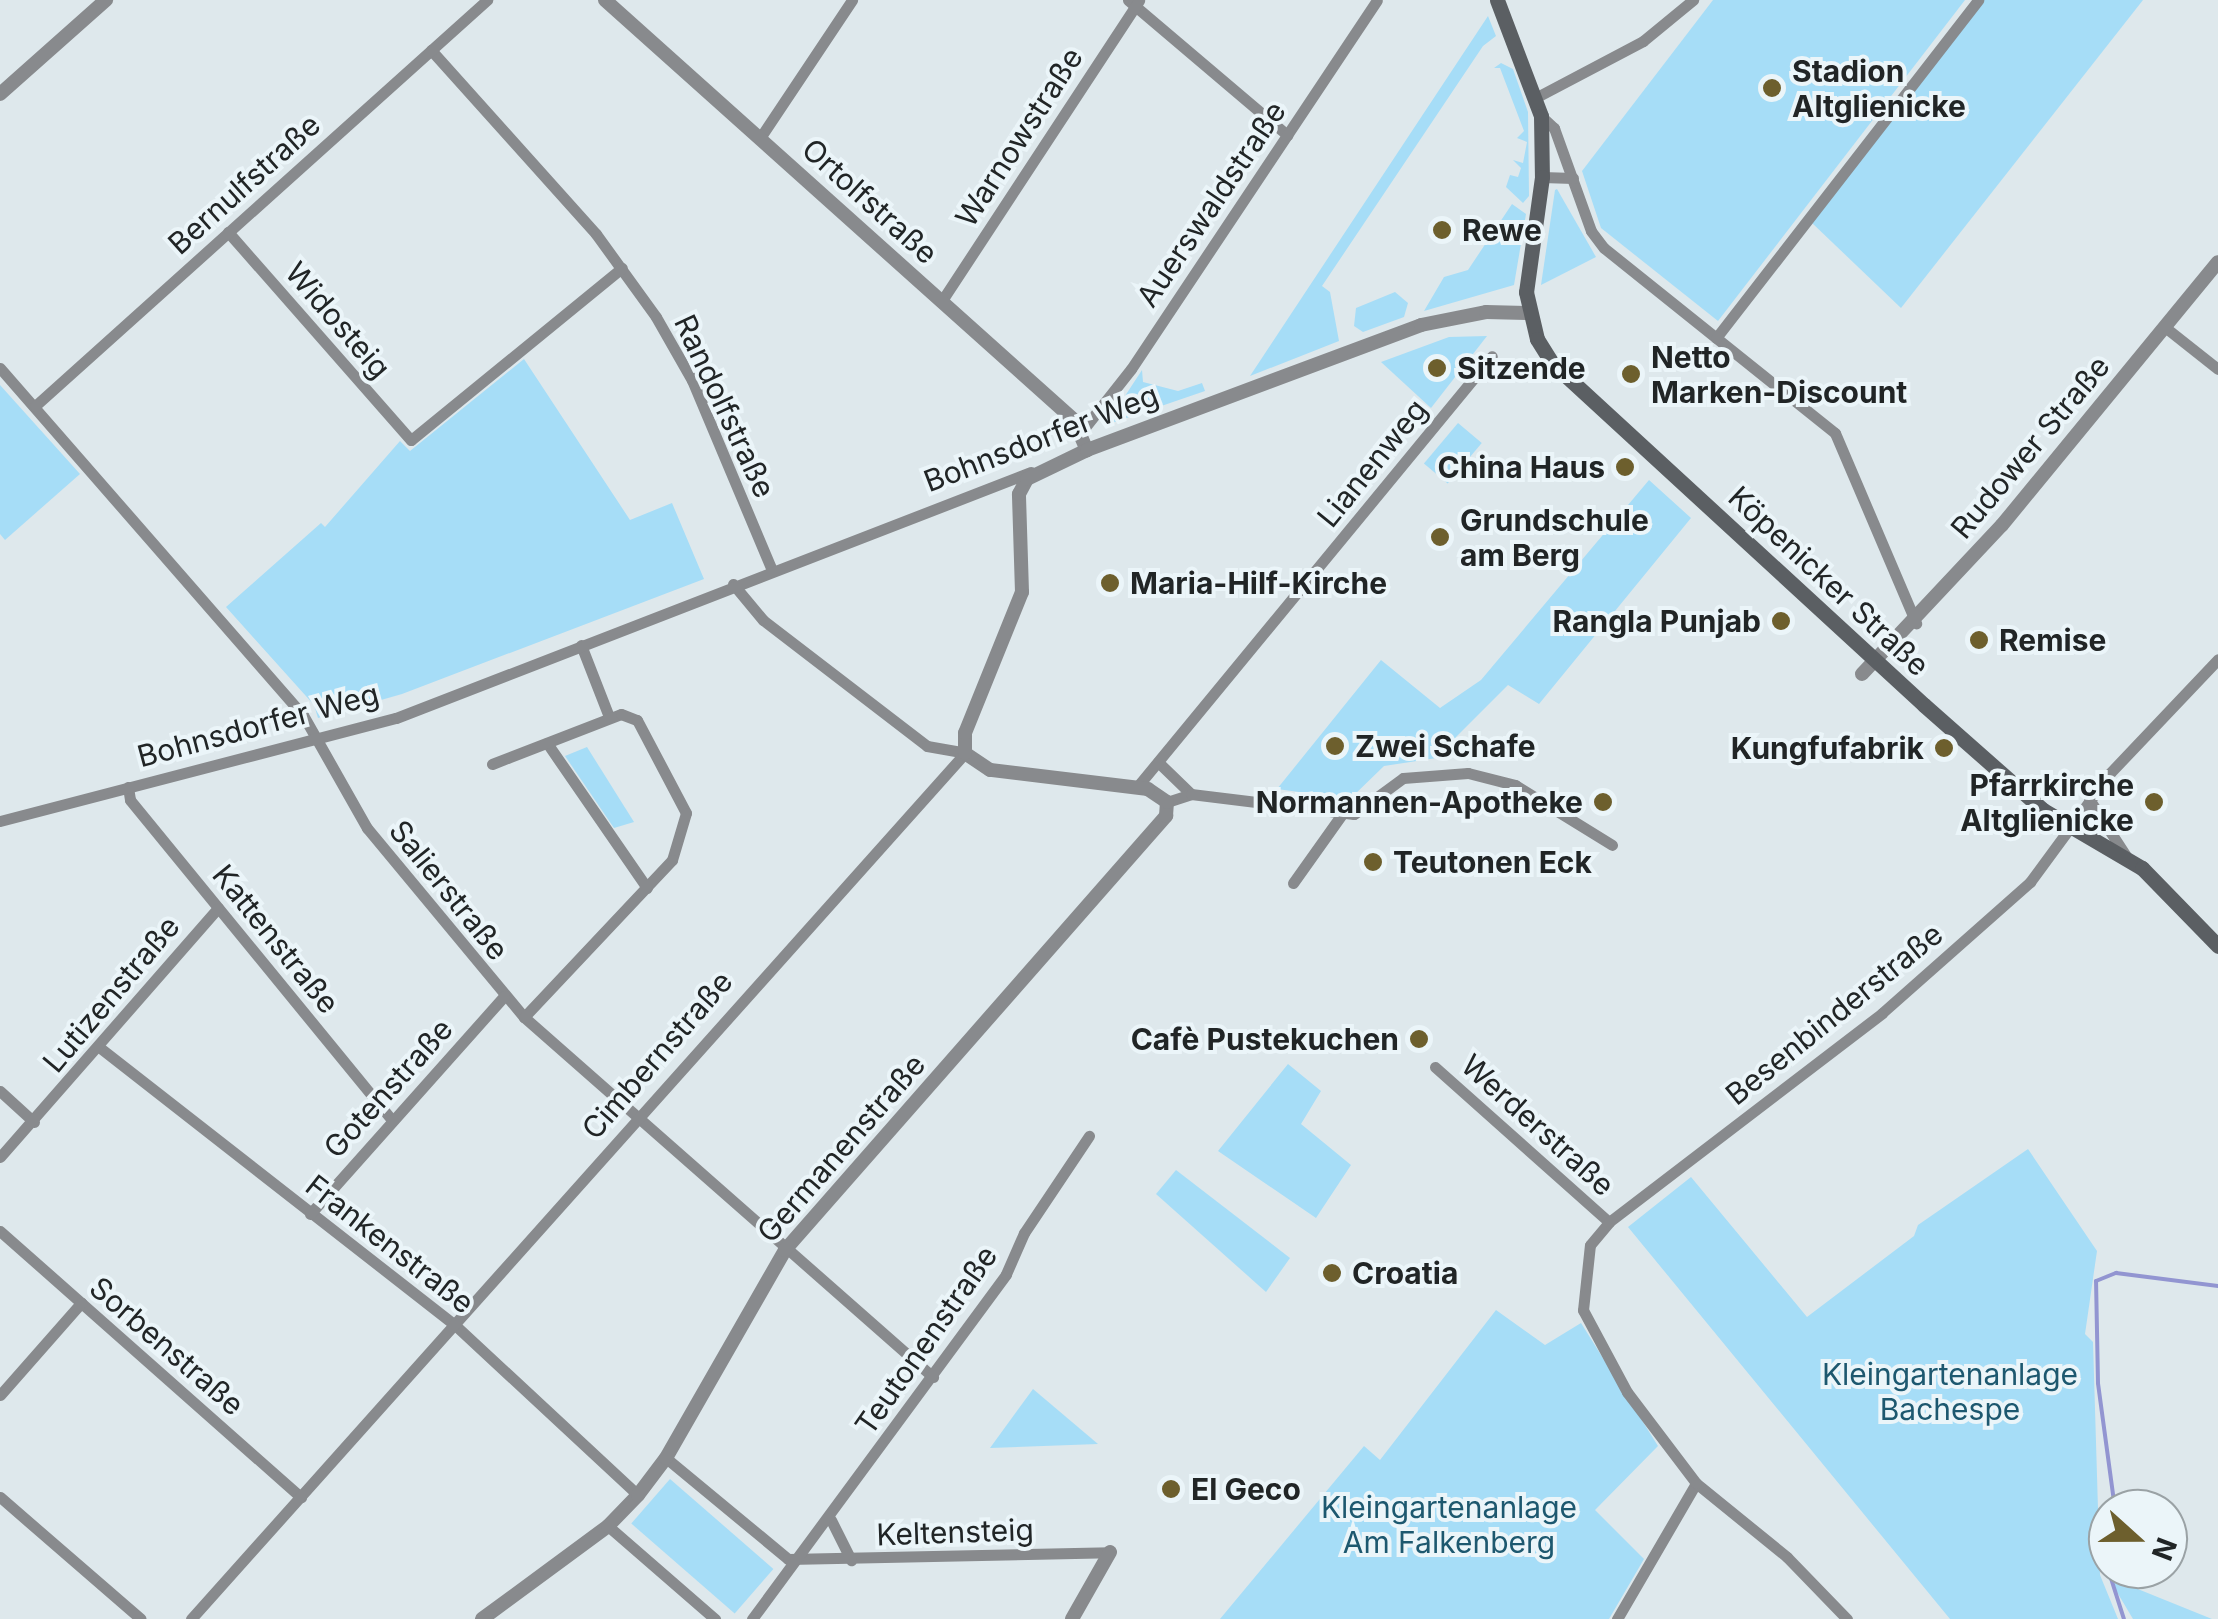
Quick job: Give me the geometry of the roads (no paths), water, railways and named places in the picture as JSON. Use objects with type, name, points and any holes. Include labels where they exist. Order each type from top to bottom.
[{"type":"main road","points":[[1497,0],[1541,116],[1542,177],[1528,313]]},
{"type":"main road","name":"Köpenicker Straße","points":[[1528,313],[1552,363],[1879,663],[2043,810],[2126,856],[2218,946]]},
{"type":"street","points":[[0,94],[106,0]]},
{"type":"street","name":"Bernulfstraße","points":[[35,406],[487,0]]},
{"type":"street","name":"Ortolfstraße","points":[[605,0],[1082,431]]},
{"type":"street","points":[[760,138],[852,0]]},
{"type":"street","name":"Auerswaldstraße","points":[[1082,431],[1099,416],[1377,0]]},
{"type":"street","points":[[1536,98],[1643,41],[1693,0]]},
{"type":"street","points":[[1716,338],[1978,0]]},
{"type":"street","points":[[1134,2],[1288,136]]},
{"type":"street","name":"Warnowstraße","points":[[942,302],[1134,2]]},
{"type":"street","name":"Randolfstraße","points":[[432,50],[622,268],[692,380],[772,570]]},
{"type":"street","points":[[1541,116],[1554,128],[1604,248],[1818,413],[1842,442],[1916,623]]},
{"type":"street","points":[[1542,177],[1573,178]]},
{"type":"street","name":"Widosteig","points":[[228,232],[411,440],[622,268]]},
{"type":"street","name":"Rudower Straße","points":[[1862,674],[1879,663],[1916,623],[2218,262]]},
{"type":"street","name":"Bohnsdorfer Weg","points":[[0,821],[318,743],[1421,324],[1486,312],[1528,313]]},
{"type":"street","points":[[2166,328],[2218,369]]},
{"type":"street","name":"Lianenweg","points":[[1137,787],[1492,356]]},
{"type":"street","name":"Salierstraße","points":[[0,368],[304,714],[367,828],[504,996],[785,1250],[934,1377]]},
{"type":"street","points":[[1082,431],[1087,450]]},
{"type":"street","name":"Cimbernstraße","points":[[191,1619],[965,753],[965,733],[1022,592],[1019,494],[1035,470]]},
{"type":"street","points":[[733,584],[763,620],[927,746],[965,753],[990,770],[1137,787],[1167,802],[1191,794],[1342,814],[1354,814],[1403,778],[1468,773],[1515,785],[1612,845]]},
{"type":"street","points":[[581,645],[609,717]]},
{"type":"street","name":"Besenbinderstraße","points":[[1609,1222],[1882,1014],[2030,882],[2089,799],[2218,659]]},
{"type":"street","points":[[492,764],[609,717],[637,720],[686,813],[681,846],[647,888],[524,1017]]},
{"type":"street","points":[[547,742],[647,888]]},
{"type":"street","points":[[1158,762],[1191,794]]},
{"type":"street","name":"Kattenstraße","points":[[128,787],[130,800],[392,1120]]},
{"type":"street","name":"Köpenicker Straße","points":[[2089,799],[2126,856]]},
{"type":"street","name":"Germanenstraße","points":[[482,1619],[608,1526],[638,1495],[666,1458],[785,1250],[1162,822],[1167,802]]},
{"type":"street","points":[[1294,883],[1342,814]]},
{"type":"street","name":"Lutizenstraße","points":[[0,1157],[218,908]]},
{"type":"street","name":"Gotenstraße","points":[[310,1214],[504,996]]},
{"type":"street","name":"Frankenstraße","points":[[99,1048],[456,1326],[638,1495]]},
{"type":"street","name":"Werderstraße","points":[[1434,1066],[1609,1222]]},
{"type":"street","points":[[0,1091],[34,1122]]},
{"type":"street","name":"Teutonenstraße","points":[[752,1619],[831,1520],[1006,1274],[1024,1233],[1089,1136]]},
{"type":"street","points":[[1609,1222],[1584,1264],[1583,1310],[1627,1392],[1696,1482],[1787,1557],[1848,1619]]},
{"type":"street","name":"Sorbenstraße","points":[[0,1231],[301,1498]]},
{"type":"street","points":[[0,1395],[81,1304]]},
{"type":"street","points":[[666,1458],[788,1559],[800,1562]]},
{"type":"street","points":[[1617,1619],[1696,1482]]},
{"type":"street","points":[[0,1498],[141,1619]]},
{"type":"street","points":[[831,1520],[851,1560]]},
{"type":"street","points":[[608,1526],[715,1619]]},
{"type":"street","points":[[1072,1619],[1110,1552]]},
{"type":"street","name":"Keltensteig","points":[[800,1562],[1110,1552]]},
{"type":"waterway","points":[[2112,1489],[2098,1383],[2096,1281],[2116,1273],[2218,1286]]},
{"type":"waterway","points":[[2114,1589],[2124,1619]]},
{"type":"place","name":"Stadion Altglienicke","points":[[1772,88]]},
{"type":"place","name":"Rewe","points":[[1442,230]]},
{"type":"place","name":"Sitzende","points":[[1437,368]]},
{"type":"place","name":"Netto Marken-Discount","points":[[1631,374]]},
{"type":"place","name":"China Haus","points":[[1625,467]]},
{"type":"place","name":"Grundschule am Berg","points":[[1440,537]]},
{"type":"place","name":"Maria-Hilf-Kirche","points":[[1110,583]]},
{"type":"place","name":"Rangla Punjab","points":[[1781,621]]},
{"type":"place","name":"Remise","points":[[1979,640]]},
{"type":"place","name":"Zwei Schafe","points":[[1335,746]]},
{"type":"place","name":"Kungfufabrik","points":[[1944,748]]},
{"type":"place","name":"Normannen-Apotheke","points":[[1603,802]]},
{"type":"place","name":"Pfarrkirche Altglienicke","points":[[2154,802]]},
{"type":"place","name":"Teutonen Eck","points":[[1373,862]]},
{"type":"place","name":"Cafè Pustekuchen","points":[[1419,1039]]},
{"type":"place","name":"Croatia","points":[[1332,1273]]},
{"type":"place","name":"El Geco","points":[[1171,1489]]},
{"type":"park label","name":"Kleingartenanlage Bachespe","points":[[1950,1391]]},
{"type":"park label","name":"Kleingartenanlage Am Falkenberg","points":[[1449,1524]]}]
